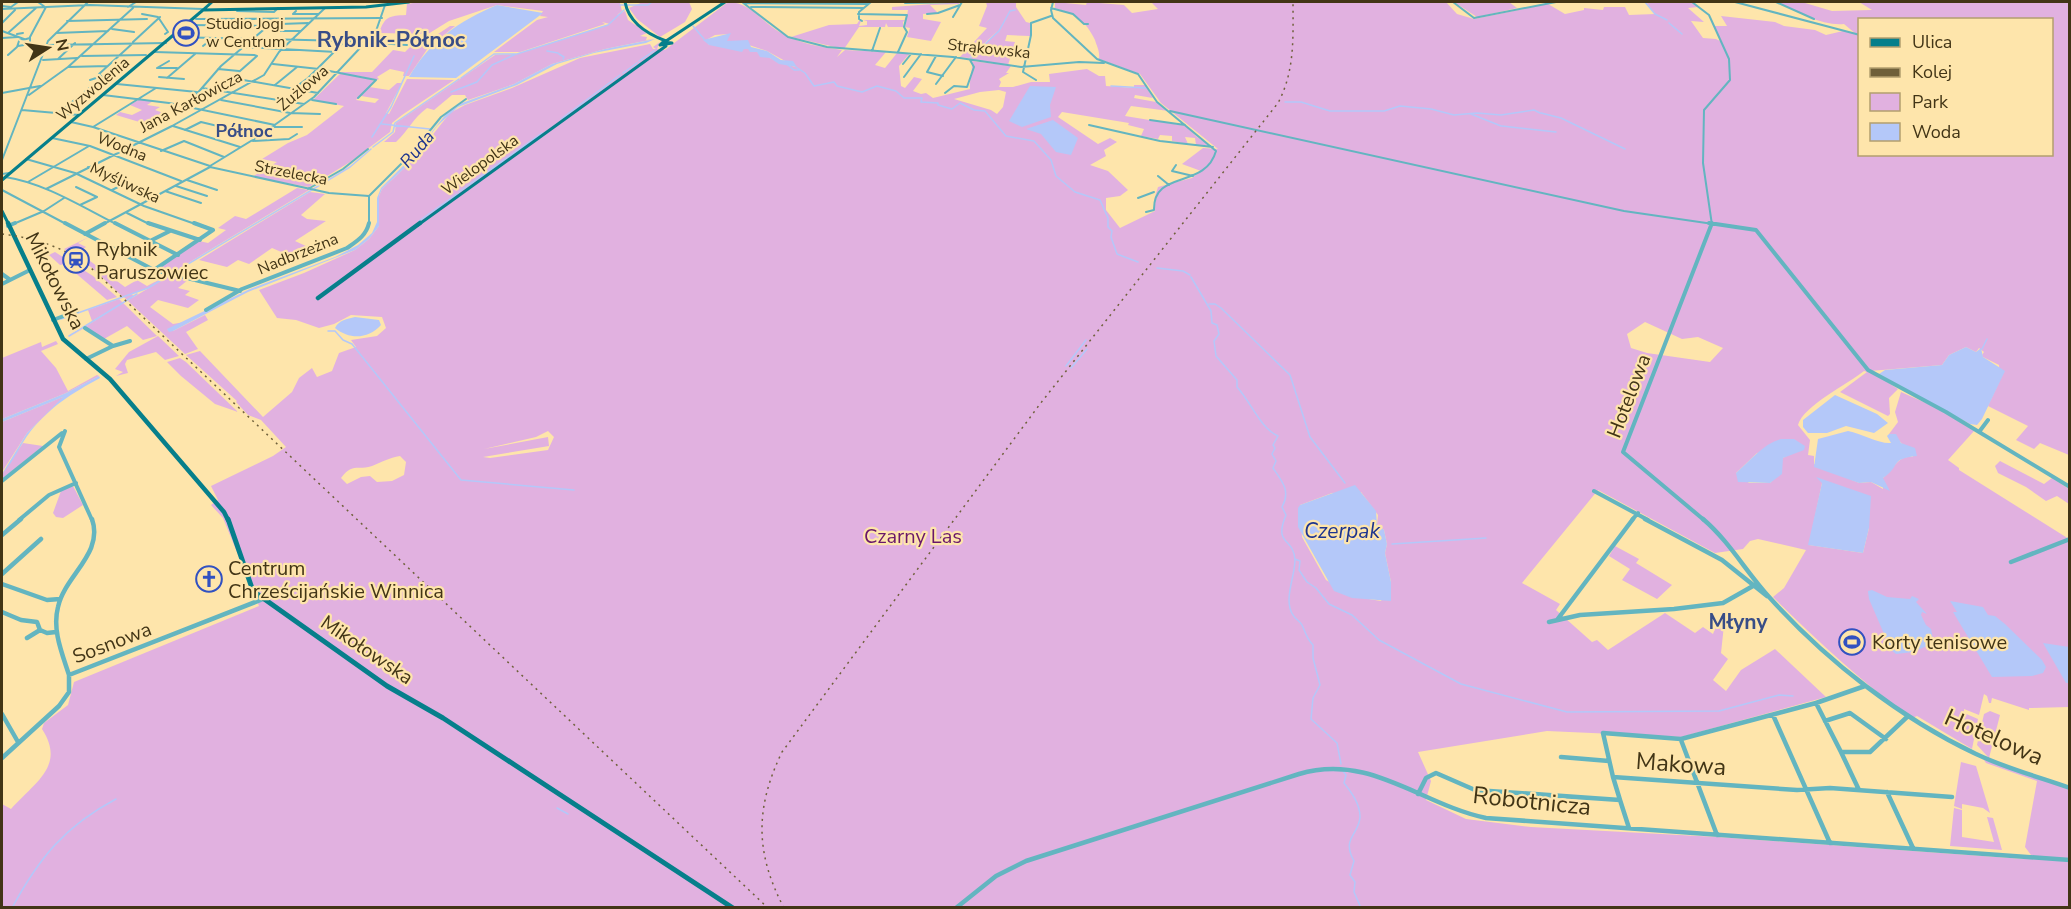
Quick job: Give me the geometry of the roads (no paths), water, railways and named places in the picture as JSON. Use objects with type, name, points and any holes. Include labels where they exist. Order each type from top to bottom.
[{"type":"main road","points":[[213,5],[219,9],[278,9],[409,2]]},
{"type":"main road","points":[[625,2],[630,17],[666,46]]},
{"type":"main road","points":[[667,41],[724,2]]},
{"type":"main road","points":[[213,5],[219,9]]},
{"type":"main road","points":[[203,10],[213,5]]},
{"type":"main road","name":"Wyzwolenia","points":[[196,19],[203,10],[213,5]]},
{"type":"main road","name":"Wyzwolenia","points":[[2,177],[213,5]]},
{"type":"main road","points":[[659,40],[671,43],[675,37]]},
{"type":"main road","name":"Wielopolska","points":[[655,52],[659,40]]},
{"type":"main road","name":"Wielopolska","points":[[318,298],[655,52],[671,43]]},
{"type":"main road","name":"Mikołowska","points":[[2,211],[63,339],[104,374],[224,512],[236,538],[245,577],[253,591],[387,686],[452,724],[733,908]]},
{"type":"street","points":[[2,7],[6,2]]},
{"type":"street","points":[[2,7],[11,7],[18,2]]},
{"type":"street","points":[[38,2],[44,6]]},
{"type":"street","points":[[55,6],[60,2]]},
{"type":"street","points":[[2,160],[42,61],[46,45],[54,33],[88,2]]},
{"type":"street","points":[[128,8],[136,2]]},
{"type":"street","points":[[743,2],[868,4]]},
{"type":"street","name":"Strąkowska","points":[[743,2],[790,38],[827,47],[956,57],[1023,67],[1082,62],[1104,63]]},
{"type":"street","points":[[858,14],[871,2]]},
{"type":"street","points":[[1053,2],[1051,16],[1089,53],[1104,63],[1138,74],[1157,102],[1213,147],[1216,154],[1213,162],[1194,176],[1138,198]]},
{"type":"street","points":[[1452,2],[1474,18],[1555,2]]},
{"type":"street","points":[[1692,2],[1709,15],[1729,59],[1730,80],[1704,110],[1703,163],[1712,225]]},
{"type":"street","points":[[1735,2],[1826,24]]},
{"type":"street","points":[[1776,2],[1803,15],[1858,34]]},
{"type":"street","points":[[905,3],[959,5]]},
{"type":"street","name":"Żużlowa","points":[[85,234],[225,157],[311,100],[340,72],[379,27],[386,5]]},
{"type":"street","points":[[927,14],[947,11],[959,5]]},
{"type":"street","points":[[953,17],[959,5]]},
{"type":"street","points":[[18,46],[32,46],[30,38],[44,6]]},
{"type":"street","points":[[2,7],[16,9],[84,6],[203,10]]},
{"type":"street","points":[[750,7],[864,8]]},
{"type":"street","points":[[8,33],[36,8]]},
{"type":"street","points":[[131,12],[134,8]]},
{"type":"street","points":[[28,96],[68,67],[122,19],[140,8]]},
{"type":"street","name":"Jana Karłowicza","points":[[46,189],[254,82],[266,74],[282,49],[325,8]]},
{"type":"street","points":[[1051,8],[1073,14],[1084,24],[1088,24]]},
{"type":"street","points":[[2,23],[16,9]]},
{"type":"street","points":[[296,11],[294,14],[319,14]]},
{"type":"street","points":[[944,16],[947,11]]},
{"type":"street","points":[[142,14],[154,14],[160,17],[168,32],[165,34]]},
{"type":"street","points":[[858,14],[862,21]]},
{"type":"street","points":[[858,14],[906,14],[904,28],[907,32],[898,52]]},
{"type":"street","points":[[1036,80],[1023,72],[1023,59],[1033,31],[1031,23],[1051,16]]},
{"type":"street","points":[[57,114],[101,77],[109,66],[160,17]]},
{"type":"street","points":[[196,19],[382,18]]},
{"type":"street","points":[[65,22],[147,19]]},
{"type":"street","points":[[195,96],[218,69],[276,19]]},
{"type":"street","points":[[301,31],[273,31],[281,24],[309,23]]},
{"type":"street","points":[[188,25],[267,26]]},
{"type":"street","points":[[872,51],[880,28]]},
{"type":"street","points":[[54,33],[110,30],[134,32]]},
{"type":"street","points":[[2,31],[25,39]]},
{"type":"street","points":[[2,38],[22,32]]},
{"type":"street","points":[[173,37],[292,39],[407,45]]},
{"type":"street","points":[[8,55],[18,46],[19,41],[30,38]]},
{"type":"street","points":[[203,46],[213,38]]},
{"type":"street","points":[[293,89],[319,69],[346,41]]},
{"type":"street","points":[[57,59],[75,43]]},
{"type":"street","points":[[46,45],[166,43]]},
{"type":"street","points":[[243,47],[336,52]]},
{"type":"street","points":[[155,52],[257,56],[232,78],[319,93]]},
{"type":"street","points":[[167,78],[196,53]]},
{"type":"street","points":[[903,64],[912,53]]},
{"type":"street","points":[[904,77],[921,54]]},
{"type":"street","points":[[42,61],[79,57],[146,55]]},
{"type":"street","points":[[936,56],[927,72],[943,76]]},
{"type":"street","points":[[936,84],[956,57]]},
{"type":"street","points":[[945,93],[954,86],[967,87],[974,67],[970,59]]},
{"type":"street","points":[[169,61],[157,68],[178,68]]},
{"type":"street","points":[[273,64],[340,72],[376,80],[358,98]]},
{"type":"street","points":[[68,67],[109,66]]},
{"type":"street","points":[[274,85],[298,66]]},
{"type":"street","points":[[218,69],[240,71]]},
{"type":"street","points":[[90,80],[114,75]]},
{"type":"street","points":[[159,77],[184,79]]},
{"type":"street","points":[[2,93],[44,84]]},
{"type":"street","points":[[117,84],[198,92]]},
{"type":"street","points":[[93,127],[156,87]]},
{"type":"street","points":[[201,88],[305,104]]},
{"type":"street","points":[[104,95],[140,98],[274,126],[302,127]]},
{"type":"street","points":[[369,196],[410,155],[435,120],[452,106],[466,99]]},
{"type":"street","points":[[220,100],[293,113],[320,114]]},
{"type":"street","points":[[311,100],[336,105]]},
{"type":"street","points":[[22,110],[80,115]]},
{"type":"street","points":[[1170,111],[1624,211],[1756,230],[1868,370],[1967,424],[2070,487]]},
{"type":"street","points":[[1150,120],[1186,125]]},
{"type":"street","name":"Strzelecka","points":[[71,122],[93,127],[208,167],[310,190],[369,196]]},
{"type":"street","points":[[185,130],[201,122],[259,136]]},
{"type":"street","points":[[1089,125],[1160,141],[1213,147]]},
{"type":"street","points":[[172,126],[241,147]]},
{"type":"street","points":[[253,140],[289,140],[297,134]]},
{"type":"street","name":"Wodna","points":[[52,138],[90,146],[146,170],[216,190]]},
{"type":"street","points":[[160,151],[183,141],[225,157]]},
{"type":"street","points":[[28,182],[90,146]]},
{"type":"street","points":[[310,190],[343,169],[368,149]]},
{"type":"street","name":"Myśliwska","points":[[26,159],[75,173],[141,205],[213,230],[200,240]]},
{"type":"street","points":[[1176,165],[1172,171],[1194,176]]},
{"type":"street","points":[[88,167],[154,197]]},
{"type":"street","points":[[1158,176],[1169,185]]},
{"type":"street","points":[[2,177],[28,182],[46,189],[178,255]]},
{"type":"street","points":[[112,190],[127,183]]},
{"type":"street","points":[[175,186],[207,196]]},
{"type":"street","points":[[76,187],[97,197],[79,205]]},
{"type":"street","points":[[2,190],[154,270],[240,291]]},
{"type":"street","points":[[165,191],[201,202]]},
{"type":"street","points":[[1146,212],[1154,210],[1151,199],[1155,192]]},
{"type":"street","name":"Nadbrzeżna","points":[[206,310],[240,291],[325,258],[357,241],[366,233],[370,222],[369,196]]},
{"type":"street","points":[[8,226],[44,211],[63,198]]},
{"type":"street","points":[[126,213],[170,231],[200,240]]},
{"type":"street","name":"Hotelowa","points":[[1712,225],[1623,452],[1721,534],[1770,598]]},
{"type":"street","points":[[149,242],[170,231]]},
{"type":"street","points":[[154,270],[200,240]]},
{"type":"street","points":[[2,284],[30,270]]},
{"type":"street","points":[[2,274],[10,280]]},
{"type":"street","points":[[53,320],[77,311]]},
{"type":"street","points":[[85,328],[113,346]]},
{"type":"street","points":[[86,360],[113,346],[130,341]]},
{"type":"street","points":[[1979,432],[1988,420]]},
{"type":"street","points":[[2,482],[49,444],[58,442],[65,431]]},
{"type":"street","name":"Sosnowa","points":[[58,442],[95,529],[88,555],[60,599],[56,617],[56,632],[69,675],[263,599]]},
{"type":"street","points":[[2,535],[49,495],[76,483]]},
{"type":"street","name":"Hotelowa","points":[[1594,490],[1722,560],[1770,598],[1865,686],[1907,717],[1977,755],[2070,788]]},
{"type":"street","points":[[1556,620],[1638,513]]},
{"type":"street","points":[[2,574],[41,539]]},
{"type":"street","points":[[2011,562],[2070,539]]},
{"type":"street","points":[[2,584],[47,600],[60,599]]},
{"type":"street","points":[[1549,622],[1580,615],[1674,609],[1723,603],[1753,586]]},
{"type":"street","points":[[2,612],[21,620],[37,622],[40,630],[47,633],[56,632]]},
{"type":"street","points":[[27,638],[40,630]]},
{"type":"street","points":[[2,758],[59,706],[69,692],[69,675]]},
{"type":"street","points":[[1613,777],[1602,733],[1681,740],[1816,703],[1865,686]]},
{"type":"street","points":[[1816,703],[1859,790]]},
{"type":"street","points":[[1825,721],[1850,712],[1886,739]]},
{"type":"street","points":[[2,714],[18,742]]},
{"type":"street","points":[[1773,715],[1830,843]]},
{"type":"street","points":[[1841,752],[1866,753],[1886,739],[1907,717]]},
{"type":"street","points":[[1681,740],[1717,835]]},
{"type":"street","points":[[1562,757],[1609,761]]},
{"type":"street","name":"Robotnicza","points":[[956,908],[996,876],[1026,861],[1304,772],[1339,767],[1364,771],[1457,811],[1481,818],[2070,860]]},
{"type":"street","name":"Makowa","points":[[1418,794],[1426,778],[1436,773],[1475,790],[1620,800],[1613,777],[1952,797]]},
{"type":"street","points":[[1887,792],[1914,849]]},
{"type":"street","points":[[1620,800],[1629,828]]},
{"type":"water","points":[[497,5],[543,13],[456,78],[409,77],[426,53],[458,25]]},
{"type":"water","points":[[731,33],[727,41],[748,40],[751,47],[767,51],[781,60],[793,61],[797,67],[779,64],[770,58],[760,57],[757,52],[750,52],[748,49],[742,52],[709,45],[703,40]]},
{"type":"water","points":[[655,39],[557,64],[517,85],[458,107],[437,126],[411,162],[382,189],[379,196],[379,226],[369,239],[355,250],[248,292],[173,331],[169,332],[167,329],[250,289],[335,257],[358,245],[372,233],[377,222],[377,198],[381,188],[411,158],[446,114],[462,103],[514,84],[552,64],[605,49]]},
{"type":"water","points":[[1030,86],[1056,87],[1050,105],[1051,117],[1022,127],[1009,121]]},
{"type":"water","points":[[1053,120],[1078,138],[1071,155],[1056,152],[1041,134],[1026,129]]},
{"type":"water","points":[[355,317],[379,320],[381,325],[370,333],[359,336],[347,335],[335,328],[346,319]]},
{"type":"water","points":[[1966,347],[1976,352],[1981,348],[1983,357],[2005,371],[1977,425],[1970,424],[1879,374],[1885,370],[1942,365],[1949,355]]},
{"type":"water","points":[[99,376],[100,378],[71,395],[46,414],[63,397],[2,422],[2,419],[66,393]]},
{"type":"water","points":[[1835,395],[1877,414],[1888,423],[1874,433],[1846,426],[1827,433],[1808,433],[1803,427],[1803,420]]},
{"type":"water","points":[[46,414],[30,432],[2,474],[27,433]]},
{"type":"water","points":[[1848,431],[1886,443],[1891,443],[1887,436],[1889,434],[1896,434],[1901,443],[1915,448],[1917,456],[1899,461],[1883,478],[1890,491],[1871,482],[1859,483],[1814,467],[1818,439]]},
{"type":"water","points":[[1781,439],[1794,439],[1805,446],[1804,450],[1783,458],[1782,474],[1770,483],[1738,482],[1736,473],[1763,449]]},
{"type":"water","points":[[1816,477],[1871,496],[1869,528],[1863,553],[1808,545],[1822,483]]},
{"type":"water","name":"Czerpak","points":[[1355,485],[1376,511],[1377,525],[1384,530],[1387,544],[1385,553],[1391,582],[1391,601],[1352,598],[1334,591],[1298,527],[1300,505]]},
{"type":"water","points":[[1872,590],[1887,597],[1910,599],[1912,596],[1919,599],[1916,602],[1927,614],[1922,612],[1921,615],[1931,629],[1934,643],[1913,652],[1896,654],[1891,650],[1869,599],[1868,591]]},
{"type":"water","points":[[1950,601],[1983,607],[1988,615],[1995,616],[2042,660],[2046,667],[2043,673],[2032,676],[1992,677],[1953,612],[1957,612]]},
{"type":"water","points":[[2043,643],[2069,647],[2069,683],[2066,683]]},
{"type":"waterway","points":[[620,5],[648,5],[652,2]]},
{"type":"waterway","points":[[1645,2],[1655,14],[1667,20]]},
{"type":"waterway","points":[[516,54],[608,25],[624,10]]},
{"type":"waterway","points":[[970,58],[999,31],[1010,11],[1015,10]]},
{"type":"waterway","points":[[1669,23],[1682,34]]},
{"type":"waterway","points":[[693,26],[704,39]]},
{"type":"waterway","points":[[547,51],[558,53]]},
{"type":"waterway","points":[[639,61],[654,51]]},
{"type":"waterway","points":[[461,78],[494,54],[516,54]]},
{"type":"waterway","points":[[451,92],[477,82],[492,65],[516,54]]},
{"type":"waterway","points":[[559,54],[564,57],[563,59]]},
{"type":"waterway","points":[[372,137],[391,107],[414,56]]},
{"type":"waterway","points":[[623,73],[637,63]]},
{"type":"waterway","points":[[788,65],[794,70],[799,70]]},
{"type":"waterway","points":[[796,67],[805,73],[814,86],[834,82],[837,86],[862,92],[877,86],[896,91],[904,98],[922,98],[921,102],[938,103],[938,105],[952,109],[960,103],[974,110],[985,111],[1006,136],[1034,141],[1051,160],[1056,176],[1075,192],[1100,200],[1108,218],[1108,227],[1112,231],[1111,237],[1117,254],[1138,262]]},
{"type":"waterway","points":[[561,119],[620,75]]},
{"type":"waterway","points":[[394,125],[459,79]]},
{"type":"waterway","points":[[1111,86],[1146,88]]},
{"type":"waterway","points":[[1285,102],[1301,102],[1330,111],[1384,111],[1400,106],[1431,109],[1454,115],[1477,113],[1501,115],[1534,110],[1540,113]]},
{"type":"waterway","points":[[1541,113],[1561,118],[1625,149]]},
{"type":"waterway","points":[[1471,114],[1501,126]]},
{"type":"waterway","points":[[382,124],[394,125]]},
{"type":"waterway","points":[[373,147],[393,132],[394,125]]},
{"type":"waterway","name":"Ruda","points":[[394,125],[430,129]]},
{"type":"waterway","points":[[1502,126],[1556,132]]},
{"type":"waterway","points":[[459,192],[542,133]]},
{"type":"waterway","points":[[61,319],[148,288],[350,167],[371,149]]},
{"type":"waterway","points":[[419,221],[457,194]]},
{"type":"waterway","points":[[1157,268],[1183,271],[1190,275]]},
{"type":"waterway","points":[[1191,277],[1211,311],[1212,323],[1217,325],[1219,334],[1214,341],[1216,356],[1237,380],[1237,387],[1261,421],[1278,436],[1273,445],[1275,448],[1272,454],[1276,461],[1273,468],[1285,491],[1286,496],[1282,507],[1286,515],[1282,532],[1294,553],[1295,560],[1289,595],[1290,609],[1313,645],[1313,658],[1320,685],[1313,698],[1311,719],[1337,743],[1341,764]]},
{"type":"waterway","points":[[327,289],[334,284]]},
{"type":"waterway","points":[[69,336],[137,294]]},
{"type":"waterway","points":[[1209,304],[1215,304],[1221,308],[1290,375],[1310,437],[1345,483]]},
{"type":"waterway","points":[[328,331],[335,331],[343,340],[352,344],[461,480],[574,490]]},
{"type":"waterway","points":[[1982,349],[1987,339]]},
{"type":"waterway","points":[[1066,366],[1086,340]]},
{"type":"waterway","points":[[1071,368],[1087,349]]},
{"type":"waterway","points":[[1392,544],[1486,538]]},
{"type":"waterway","points":[[1295,559],[1300,561],[1299,570],[1307,582],[1316,588],[1329,604],[1352,615],[1379,640],[1461,684],[1567,712],[1719,711],[1779,695],[1793,696]]},
{"type":"waterway","points":[[1343,771],[1346,775],[1344,783],[1355,799],[1360,812],[1359,823],[1349,847],[1354,861],[1350,875],[1355,882],[1354,892],[1361,908]]},
{"type":"waterway","points":[[12,908],[32,874],[55,845],[82,820],[116,799]]},
{"type":"waterway","points":[[557,808],[568,814]]},
{"type":"railway","points":[[784,908],[774,888],[768,868],[762,830],[767,792],[782,752],[1040,404],[1278,103],[1288,79],[1290,66],[1293,41],[1293,2]]},
{"type":"railway","points":[[2,234],[49,244],[90,267],[768,908]]},
{"type":"place","name":"Studio Jogi w Centrum","points":[[186,33]]},
{"type":"place","name":"Rybnik Paruszowiec","points":[[76,260]]},
{"type":"place","name":"Centrum Chrześcijańskie Winnica","points":[[209,579]]},
{"type":"place","name":"Korty tenisowe","points":[[1852,642]]},
{"type":"district","name":"Rybnik-Północ","points":[[391,40]]},
{"type":"district","name":"Północ","points":[[244,131]]},
{"type":"district","name":"Młyny","points":[[1738,622]]},
{"type":"park label","name":"Czarny Las","points":[[913,536]]}]
